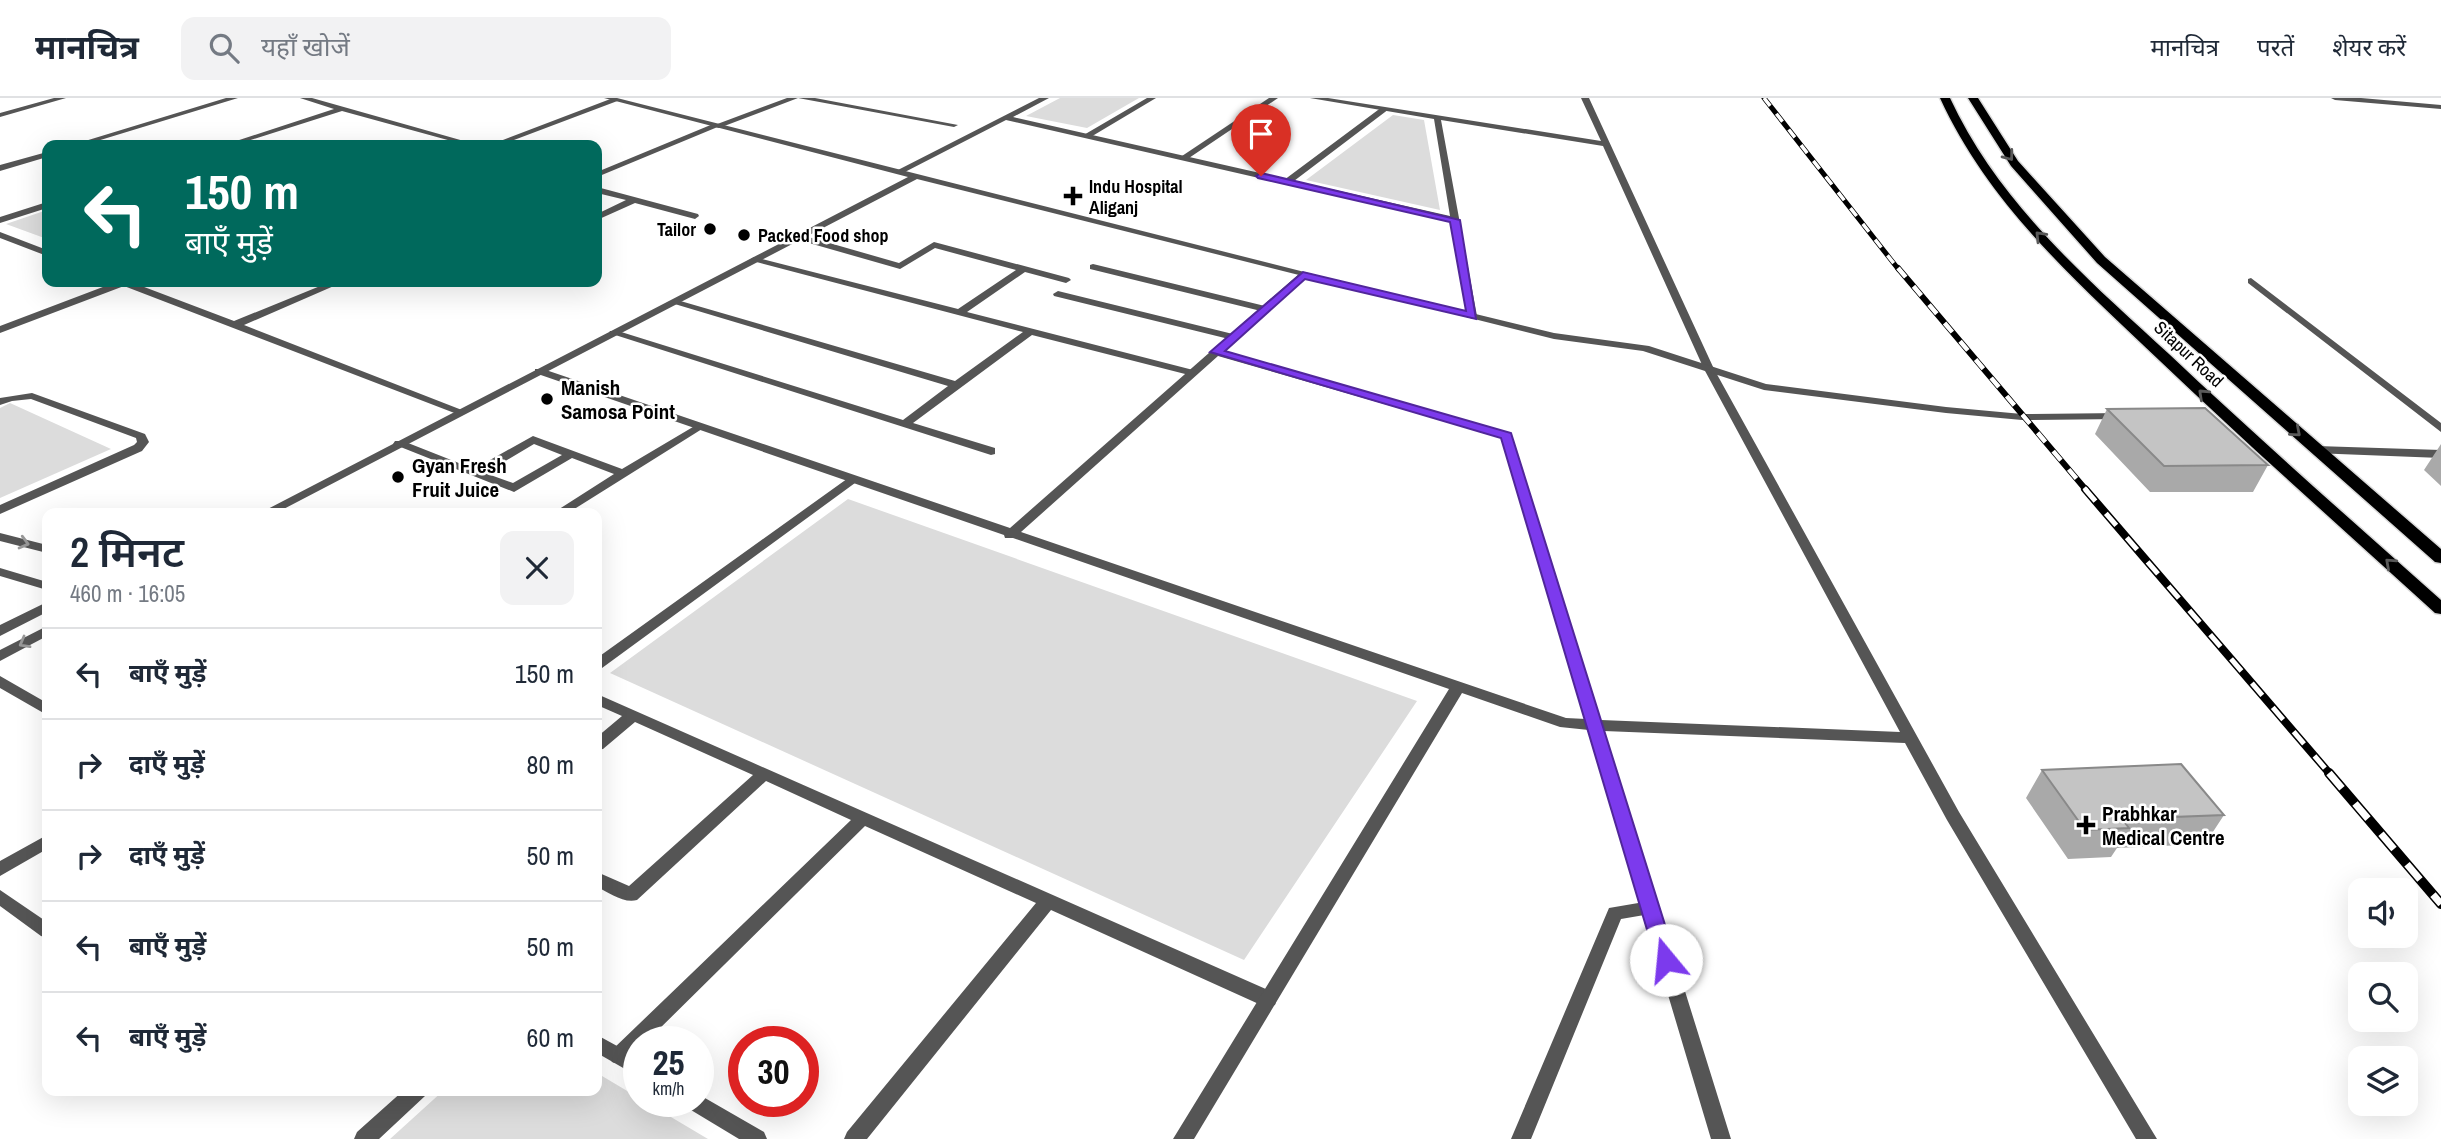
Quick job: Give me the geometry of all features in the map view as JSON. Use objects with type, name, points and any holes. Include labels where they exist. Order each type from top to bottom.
[{"type":"main road","name":"Sitapur Road","points":[[1945,98],[1973,154],[2015,209],[2091,289],[2219,416],[2441,609]]},
{"type":"main road","name":"Sitapur Road","points":[[1973,98],[2006,153],[2101,260],[2441,558]]},
{"type":"street","points":[[0,108],[37,98]]},
{"type":"street","points":[[0,115],[62,98]]},
{"type":"street","points":[[93,140],[234,98]]},
{"type":"street","points":[[304,98],[456,140]]},
{"type":"street","points":[[602,173],[716,126],[794,98]]},
{"type":"street","points":[[802,98],[954,125]]},
{"type":"street","points":[[898,172],[1045,98]]},
{"type":"street","points":[[1086,136],[1152,98]]},
{"type":"street","points":[[1183,158],[1274,98]]},
{"type":"street","points":[[1314,98],[1606,144]]},
{"type":"street","points":[[1585,98],[1709,369],[1953,816],[2147,1139]]},
{"type":"street","points":[[2335,98],[2441,107]]},
{"type":"street","points":[[2420,98],[2441,100]]},
{"type":"street","points":[[507,140],[612,99],[1554,336],[1645,348],[1765,387],[2022,417],[2131,416]]},
{"type":"street","points":[[243,140],[341,108]]},
{"type":"street","points":[[1287,182],[1385,109]]},
{"type":"street","points":[[1437,117],[1472,316]]},
{"type":"street","points":[[1006,118],[1455,220]]},
{"type":"street","points":[[0,168],[42,155]]},
{"type":"street","points":[[277,508],[916,177]]},
{"type":"street","points":[[602,191],[695,216]]},
{"type":"street","points":[[602,215],[634,200]]},
{"type":"street","points":[[0,220],[42,207]]},
{"type":"street","points":[[0,235],[42,251]]},
{"type":"street","points":[[798,237],[900,266],[934,245],[1066,280]]},
{"type":"street","points":[[754,260],[1193,373]]},
{"type":"street","points":[[1093,267],[1265,309]]},
{"type":"street","points":[[959,313],[1023,269]]},
{"type":"street","points":[[1010,535],[1303,275]]},
{"type":"street","points":[[2251,281],[2441,429]]},
{"type":"street","points":[[0,330],[110,287]]},
{"type":"street","points":[[136,287],[461,412]]},
{"type":"street","points":[[234,325],[326,287]]},
{"type":"street","points":[[1058,295],[1233,337]]},
{"type":"street","points":[[673,302],[956,385]]},
{"type":"street","points":[[904,424],[1031,331]]},
{"type":"street","points":[[614,333],[991,451]]},
{"type":"street","points":[[1216,352],[1507,436],[1721,1139]]},
{"type":"street","points":[[539,371],[1010,535],[1565,723],[1910,738]]},
{"type":"street","points":[[0,402],[32,396],[141,436],[143,442],[138,447],[0,510]]},
{"type":"street","points":[[567,508],[698,427]]},
{"type":"street","points":[[475,473],[533,440],[623,473]]},
{"type":"street","points":[[399,444],[514,488],[571,454]]},
{"type":"street","points":[[2318,450],[2441,454]]},
{"type":"street","points":[[602,661],[851,480]]},
{"type":"street","points":[[0,537],[42,548]]},
{"type":"street","points":[[0,572],[42,585]]},
{"type":"street","points":[[0,631],[42,609]]},
{"type":"street","points":[[0,656],[42,633]]},
{"type":"street","points":[[0,681],[42,707]]},
{"type":"street","points":[[1183,1139],[1457,688]]},
{"type":"street","points":[[602,701],[1268,999]]},
{"type":"street","points":[[602,741],[634,715]]},
{"type":"street","points":[[602,881],[631,895],[764,774]]},
{"type":"street","points":[[619,1056],[863,818]]},
{"type":"street","points":[[0,870],[42,844]]},
{"type":"street","points":[[0,897],[42,927]]},
{"type":"street","points":[[854,1139],[1048,901]]},
{"type":"street","points":[[1521,1139],[1615,913],[1650,908]]},
{"type":"street","points":[[602,1046],[623,1058]]},
{"type":"street","points":[[363,1139],[411,1096]]},
{"type":"street","points":[[714,1114],[755,1139]]},
{"type":"shaded area","points":[[1060,98],[1139,98],[1087,128],[1026,116]]},
{"type":"shaded area","points":[[1393,115],[1424,120],[1440,210],[1306,180]]},
{"type":"shaded area","points":[[42,212],[42,237],[6,224]]},
{"type":"shaded area","points":[[10,403],[111,449],[0,498],[0,408]]},
{"type":"shaded area","points":[[848,499],[1417,701],[1244,960],[610,673]]},
{"type":"shaded area","points":[[602,1076],[623,1088],[623,1117],[671,1117],[708,1139],[390,1139],[437,1096],[602,1096]]},
{"type":"building","points":[[2205,408],[2268,465],[2164,466],[2107,409]]},
{"type":"building","points":[[2181,764],[2224,815],[2122,819],[2129,828],[2085,830],[2042,770]]},
{"type":"railway","points":[[1764,98],[1899,270]]},
{"type":"railway","points":[[1898,268],[2087,491]]},
{"type":"railway","points":[[2085,489],[2330,774]]},
{"type":"railway","points":[[2329,773],[2441,904]]},
{"type":"place","name":"Indu Hospital Aliganj","points":[[1073,196]]},
{"type":"place","name":"Tailor","points":[[710,229]]},
{"type":"place","name":"Packed Food shop","points":[[744,235]]},
{"type":"place","name":"Manish Samosa Point","points":[[547,399]]},
{"type":"place","name":"Gyan Fresh Fruit Juice","points":[[398,477]]},
{"type":"place","name":"Prabhkar Medical Centre","points":[[2086,825]]},
{"type":"route","points":[[1261,176],[1455,220],[1472,316],[1303,275],[1216,352],[1507,436],[1666,960]]}]
